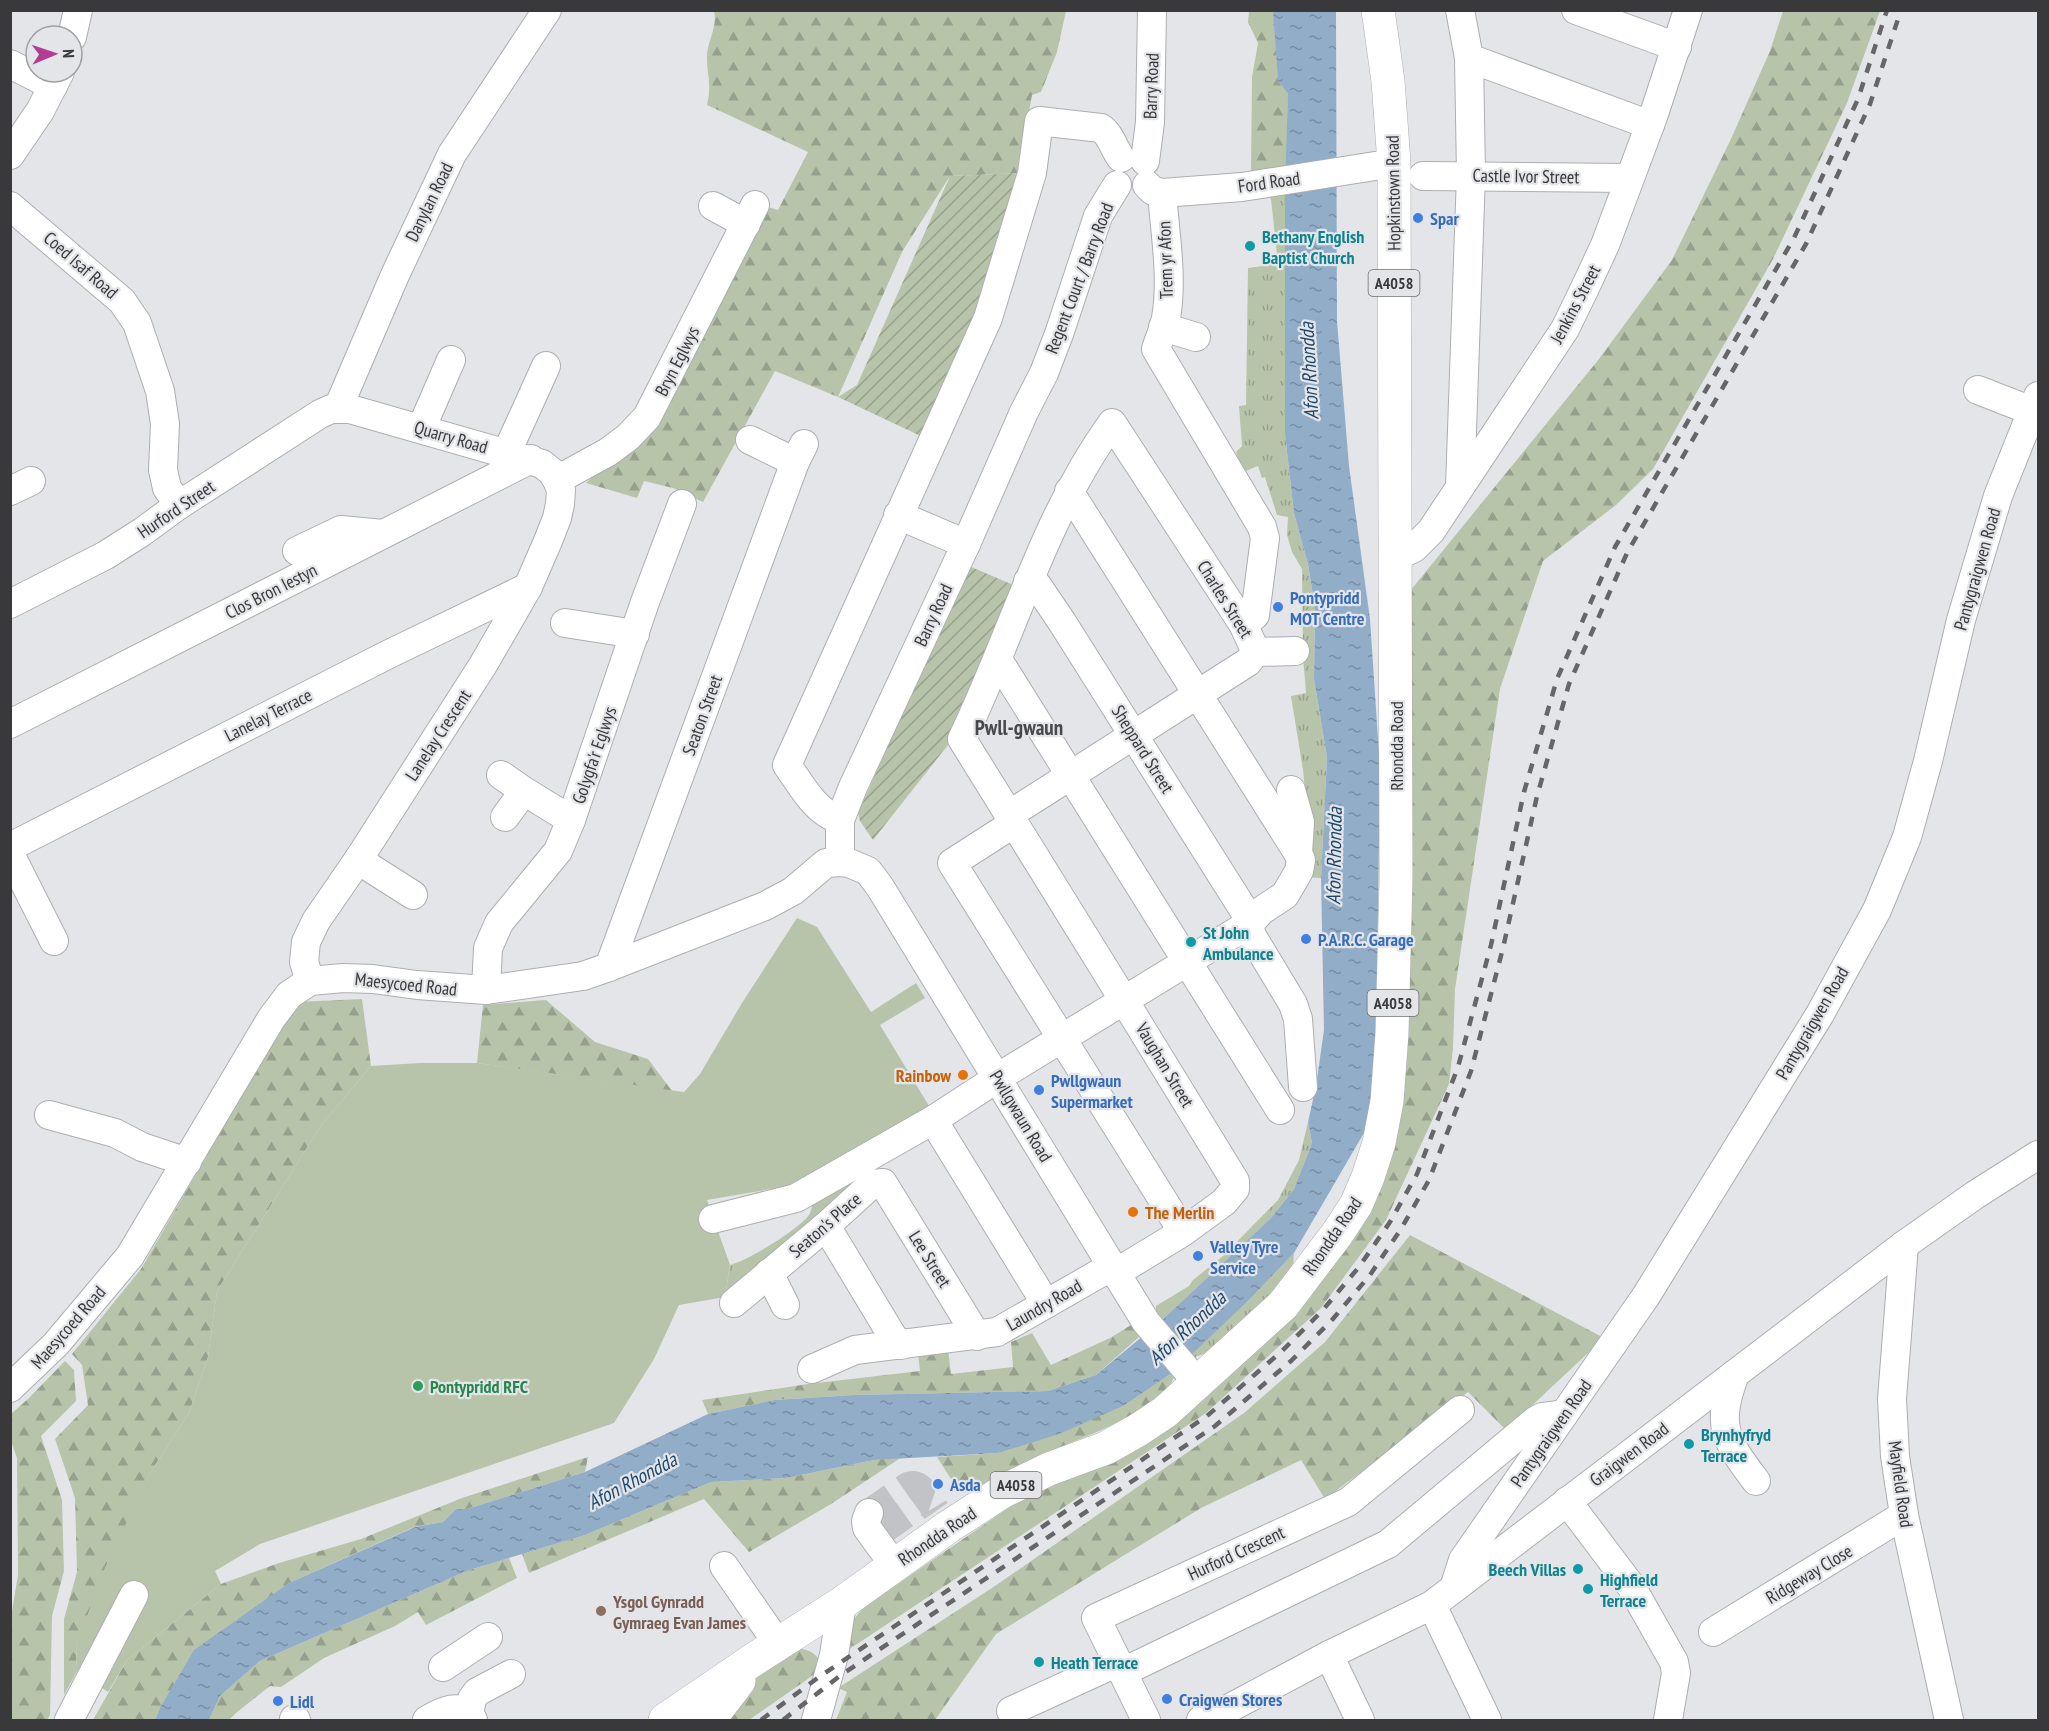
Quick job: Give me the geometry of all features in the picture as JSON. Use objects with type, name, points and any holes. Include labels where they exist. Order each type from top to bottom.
[{"type":"main road","name":"Hopkinstown Road","points":[[1378,10],[1388,81],[1408,169],[1395,557]]},
{"type":"main road","name":"Rhondda Road","points":[[665,1720],[842,1603],[880,1537],[942,1519],[1049,1469],[1106,1448],[1165,1412],[1191,1374],[1283,1305],[1325,1251],[1356,1205],[1379,1143],[1387,1101],[1392,1034],[1396,880],[1395,557]]},
{"type":"main road","name":"A4058","points":[[709,1720],[777,1645]]},
{"type":"street","name":"Danylan Road","points":[[338,408],[395,275],[452,154],[547,10]]},
{"type":"street","name":"Barry Road","points":[[1138,177],[1150,123],[1152,10]]},
{"type":"street","points":[[1460,10],[1469,58],[1471,175],[1460,488]]},
{"type":"street","points":[[1576,10],[1677,47]]},
{"type":"street","name":"Jenkins Street","points":[[1395,557],[1414,548],[1431,531],[1565,329],[1605,245],[1650,125],[1688,10]]},
{"type":"street","points":[[1469,58],[1650,125]]},
{"type":"street","points":[[10,155],[40,111],[54,84]]},
{"type":"street","points":[[840,820],[831,817],[817,807],[787,765],[988,318],[1032,173],[1039,121],[1101,128],[1108,132],[1114,148],[1138,177]]},
{"type":"street","name":"Ford Road","points":[[1138,177],[1270,183],[1338,172],[1408,169]]},
{"type":"street","name":"Castle Ivor Street","points":[[1408,169],[1471,175],[1629,178]]},
{"type":"street","name":"Trem yr Afon","points":[[1138,177],[1168,273],[1167,302],[1160,338]]},
{"type":"street","name":"Regent Court / Barry Road","points":[[1044,373],[1098,216],[1138,177]]},
{"type":"street","name":"Coed Isaf Road","points":[[10,206],[115,294],[137,323],[160,391],[165,424],[164,470],[167,488],[179,505]]},
{"type":"street","name":"Bryn Eglwys","points":[[557,480],[608,452],[628,437],[647,417],[750,214],[714,206]]},
{"type":"street","points":[[1196,337],[1160,338],[1262,527],[1265,538],[1256,615],[1243,624]]},
{"type":"street","points":[[421,429],[451,360]]},
{"type":"street","points":[[519,456],[546,366]]},
{"type":"street","name":"Barry Road","points":[[840,862],[840,820],[853,787],[966,544],[1024,412],[1044,373]]},
{"type":"street","points":[[1978,390],[2035,403]]},
{"type":"street","name":"Pantygraigwen Road","points":[[1443,1597],[1463,1560],[1646,1296],[1820,1014],[1877,910],[1907,837],[1928,761],[1961,620],[1998,496],[2035,403]]},
{"type":"street","name":"Quarry Road","points":[[338,408],[350,409],[519,456],[542,464],[552,472],[557,480]]},
{"type":"street","name":"Hurford Street","points":[[10,604],[106,555],[320,414],[338,408]]},
{"type":"street","name":"Charles Street","points":[[1064,1039],[952,863],[1005,829],[1018,809],[1248,662],[1256,652],[1243,624],[1112,423],[1069,491]]},
{"type":"street","name":"Seaton Street","points":[[609,968],[799,453],[750,440]]},
{"type":"street","name":"Clos Bron Iestyn","points":[[10,724],[384,534],[519,456]]},
{"type":"street","name":"Lanelay Crescent","points":[[310,981],[304,962],[306,942],[316,921],[358,860],[483,665],[528,587],[557,518],[561,490],[557,480]]},
{"type":"street","points":[[1069,491],[1028,581],[996,663],[1002,666],[1280,1110]]},
{"type":"street","points":[[713,1219],[796,1198],[933,1120],[1249,924],[1261,910],[1285,895],[1299,871],[1301,860],[1291,841],[1069,491]]},
{"type":"street","name":"Golygfa'r Eglwys","points":[[486,990],[488,948],[499,923],[558,851],[571,820],[682,504]]},
{"type":"street","points":[[898,514],[966,544]]},
{"type":"street","points":[[297,551],[341,530],[384,534]]},
{"type":"street","name":"Sheppard Street","points":[[1028,581],[1037,585],[1135,735],[1245,912],[1252,936],[1293,1004],[1298,1019],[1303,1087]]},
{"type":"street","name":"Lanelay Terrace","points":[[10,847],[388,654],[528,587]]},
{"type":"street","points":[[565,623],[635,634]]},
{"type":"street","points":[[1256,652],[1295,651]]},
{"type":"street","name":"Vaughan Street","points":[[996,663],[962,740],[1235,1181],[1234,1190],[1224,1202],[1184,1232],[1127,1266],[1114,1270]]},
{"type":"street","points":[[501,775],[571,820]]},
{"type":"street","points":[[1291,790],[1300,822],[1291,841]]},
{"type":"street","points":[[505,817],[524,791]]},
{"type":"street","points":[[10,854],[54,941]]},
{"type":"street","points":[[358,860],[413,895]]},
{"type":"street","name":"Maesycoed Road","points":[[10,1388],[56,1344],[130,1256],[271,1019],[290,995],[310,981],[373,978],[417,985],[486,990],[583,976],[609,968],[765,906],[793,891],[826,863],[840,862]]},
{"type":"street","name":"Pwllgwaun Road","points":[[840,862],[868,872],[880,887],[1146,1322],[1191,1374]]},
{"type":"street","points":[[1064,1039],[1184,1232]]},
{"type":"street","points":[[49,1115],[115,1133],[142,1147],[187,1162]]},
{"type":"street","points":[[933,1120],[1046,1305]]},
{"type":"street","name":"Graigwen Road","points":[[1201,1720],[1231,1715],[1329,1655],[1443,1597],[1904,1245],[1975,1195],[2038,1155]]},
{"type":"street","name":"Seaton's Place","points":[[734,1303],[872,1184],[883,1183]]},
{"type":"street","name":"Lee Street","points":[[883,1183],[977,1336]]},
{"type":"street","points":[[826,1226],[893,1337],[901,1345]]},
{"type":"street","name":"Mayfield Road","points":[[1904,1245],[1892,1400],[1895,1456],[1904,1515],[1948,1720]]},
{"type":"street","name":"Laundry Road","points":[[812,1369],[855,1350],[997,1332],[1100,1273],[1114,1270]]},
{"type":"street","points":[[768,1273],[785,1305]]},
{"type":"street","points":[[1735,1374],[1725,1405],[1726,1433],[1734,1451],[1756,1480]]},
{"type":"street","name":"Hurford Crescent","points":[[1146,1720],[1096,1618],[1348,1502],[1460,1410]]},
{"type":"street","points":[[1011,1711],[1120,1667],[1388,1544],[1534,1421],[1564,1414]]},
{"type":"street","points":[[1567,1501],[1631,1586],[1674,1662],[1677,1673],[1668,1720]]},
{"type":"street","name":"Ridgeway Close","points":[[1713,1632],[1904,1515]]},
{"type":"street","points":[[724,1566],[777,1645],[825,1646],[834,1655]]},
{"type":"street","points":[[69,1720],[134,1595]]},
{"type":"street","points":[[1443,1597],[1487,1720]]},
{"type":"street","points":[[816,1720],[834,1655],[842,1603]]},
{"type":"street","points":[[443,1667],[488,1637]]},
{"type":"street","points":[[1329,1655],[1360,1720]]},
{"type":"street","points":[[471,1718],[472,1699],[477,1692],[511,1674]]},
{"type":"street","points":[[427,1720],[447,1709],[456,1708],[471,1718]]},
{"type":"green space","points":[[714,11],[1066,11],[1057,52],[1041,92],[1032,95],[1029,112],[1027,173],[950,176],[902,252],[838,397],[775,371],[703,502],[673,488],[644,481],[637,498],[586,483],[619,452],[768,207],[778,210],[808,152],[707,105],[709,85],[707,57],[715,23]]},
{"type":"green space","points":[[1249,11],[1274,11],[1278,81],[1288,94],[1287,167],[1251,172],[1252,77],[1258,43],[1248,22]]},
{"type":"green space","points":[[1783,11],[1880,11],[1847,103],[1773,259],[1653,469],[1616,505],[1543,561],[1500,689],[1455,989],[1449,1084],[1386,1220],[1321,1308],[1206,1413],[848,1650],[849,1625],[864,1607],[1036,1489],[1196,1402],[1310,1298],[1370,1203],[1410,591],[1599,359],[1672,260],[1730,141],[1770,51]]},
{"type":"green space","points":[[1027,173],[1006,244],[927,439],[838,397],[857,385],[950,176]]},
{"type":"green space","points":[[1285,185],[1285,434],[1294,513],[1308,564],[1315,608],[1314,679],[1327,757],[1321,878],[1307,877],[1308,821],[1303,770],[1291,696],[1306,693],[1303,656],[1302,569],[1292,552],[1287,535],[1288,517],[1277,515],[1265,477],[1262,478],[1258,466],[1243,472],[1236,452],[1242,446],[1239,406],[1246,405],[1248,268],[1278,264],[1271,199],[1262,189]]},
{"type":"green space","points":[[969,566],[1018,587],[959,731],[873,840],[860,821],[858,813]]},
{"type":"green space","name":"Pontypridd RFC","points":[[797,918],[817,927],[871,1012],[916,983],[925,998],[880,1025],[929,1106],[788,1186],[707,1200],[730,1265],[725,1297],[679,1305],[654,1359],[614,1423],[260,1544],[215,1571],[221,1584],[127,1660],[108,1692],[77,1671],[76,1646],[104,1570],[150,1473],[189,1413],[208,1357],[217,1291],[322,1124],[371,1066],[477,1063],[684,1092],[700,1074],[742,1003]]},
{"type":"green space","points":[[362,999],[371,1066],[322,1124],[217,1291],[208,1357],[189,1413],[150,1473],[76,1646],[77,1671],[64,1695],[64,1619],[77,1572],[75,1498],[55,1439],[88,1405],[82,1365],[72,1354],[141,1269],[296,1002]]},
{"type":"green space","points":[[546,1000],[595,1042],[648,1059],[672,1091],[477,1063],[483,1005]]},
{"type":"green space","points":[[1308,1122],[1312,1143],[1294,1189],[1271,1218],[1162,1320],[1156,1313],[1156,1306],[1189,1286],[1193,1280],[1223,1256],[1278,1200],[1299,1160]]},
{"type":"green space","points":[[866,1170],[865,1177],[725,1297],[730,1265],[748,1258],[784,1236],[809,1215],[813,1202]]},
{"type":"green space","points":[[1410,1235],[1604,1338],[1506,1430],[1468,1392],[1325,1499],[1301,1460],[1201,1508],[996,1634],[935,1720],[836,1720],[847,1692],[838,1688],[995,1586],[1244,1413],[1325,1342]]},
{"type":"green space","points":[[1294,1253],[1293,1267],[1267,1297],[1209,1352],[1195,1357],[1192,1353],[1247,1302]]},
{"type":"green space","points":[[1131,1325],[1139,1337],[1096,1375],[1048,1391],[853,1395],[775,1400],[708,1414],[702,1400],[808,1384],[920,1371],[918,1353],[948,1349],[951,1374],[1013,1367],[1011,1342],[1032,1333],[1051,1365],[1110,1338]]},
{"type":"green space","points":[[65,1361],[74,1370],[76,1401],[41,1436],[62,1500],[64,1571],[52,1616],[50,1715],[47,1720],[11,1720],[11,1617],[18,1575],[17,1458],[11,1441],[11,1414]]},
{"type":"green space","points":[[1172,1373],[1174,1376],[1168,1388],[1138,1412],[1036,1458],[983,1488],[960,1493],[937,1457],[998,1453],[1125,1405]]},
{"type":"green space","points":[[588,1457],[585,1472],[467,1509],[456,1509],[443,1522],[414,1527],[289,1583],[160,1708],[155,1720],[93,1720],[127,1660],[221,1584],[279,1563],[361,1539],[462,1498]]},
{"type":"green space","points":[[902,1457],[831,1504],[749,1552],[704,1499],[529,1573],[522,1554],[585,1535],[711,1482],[786,1478],[874,1460]]},
{"type":"green space","points":[[509,1558],[517,1578],[426,1625],[418,1612],[395,1626],[324,1658],[281,1687],[270,1686],[229,1720],[209,1720],[220,1696],[260,1661],[469,1570]]},
{"type":"green space","points":[[797,1648],[814,1654],[822,1669],[749,1720],[722,1720],[762,1671]]},
{"type":"water","name":"Afon Rhondda","points":[[1273,11],[1336,11],[1337,321],[1349,466],[1370,619],[1380,769],[1376,1054],[1368,1126],[1294,1253],[1247,1302],[1172,1373],[1125,1405],[1059,1434],[998,1453],[874,1460],[786,1478],[711,1482],[585,1535],[469,1570],[260,1661],[220,1696],[209,1720],[155,1720],[194,1650],[289,1583],[415,1527],[443,1522],[456,1509],[467,1509],[585,1472],[708,1414],[775,1400],[853,1395],[1048,1391],[1096,1375],[1162,1320],[1271,1218],[1294,1189],[1312,1143],[1308,1122],[1324,1030],[1321,878],[1327,757],[1314,679],[1315,608],[1308,564],[1294,513],[1285,434],[1285,185],[1288,94],[1278,81]]},
{"type":"tunnel","points":[[869,1513],[908,1486],[913,1485],[925,1493],[936,1511]]},
{"type":"tunnel","points":[[882,1531],[920,1504],[925,1502],[931,1504]]},
{"type":"railway","points":[[761,1720],[819,1677],[1207,1416],[1282,1351],[1322,1311],[1359,1267],[1390,1222],[1417,1174],[1458,1067],[1491,945],[1524,792],[1557,679],[1615,547],[1794,238],[1858,99],[1887,10]]},
{"type":"railway","points":[[783,1720],[841,1675],[1215,1426],[1291,1361],[1332,1320],[1370,1275],[1401,1229],[1429,1180],[1471,1071],[1503,948],[1537,796],[1569,684],[1627,553],[1806,244],[1870,104],[1901,10]]},
{"type":"place","name":"Spar","points":[[1418,218]]},
{"type":"place","name":"Bethany English Baptist Church","points":[[1250,246]]},
{"type":"place","name":"Pontypridd MOT Centre","points":[[1278,607]]},
{"type":"place","name":"P.A.R.C. Garage","points":[[1306,939]]},
{"type":"place","name":"St John Ambulance","points":[[1191,942]]},
{"type":"place","name":"Rainbow","points":[[963,1075]]},
{"type":"place","name":"Pwllgwaun Supermarket","points":[[1039,1090]]},
{"type":"place","name":"The Merlin","points":[[1133,1212]]},
{"type":"place","name":"Valley Tyre Service","points":[[1198,1256]]},
{"type":"place","name":"Pontypridd RFC","points":[[418,1386]]},
{"type":"place","name":"Brynhyfryd Terrace","points":[[1689,1444]]},
{"type":"place","name":"Asda","points":[[938,1484]]},
{"type":"place","name":"Beech Villas","points":[[1578,1569]]},
{"type":"place","name":"Highfield Terrace","points":[[1588,1589]]},
{"type":"place","name":"Ysgol Gynradd Gymraeg Evan James","points":[[601,1611]]},
{"type":"place","name":"Heath Terrace","points":[[1039,1662]]},
{"type":"place","name":"Craigwen Stores","points":[[1167,1699]]},
{"type":"place","name":"Lidl","points":[[278,1701]]},
{"type":"district","name":"Pwll-gwaun","points":[[1019,727]]}]
